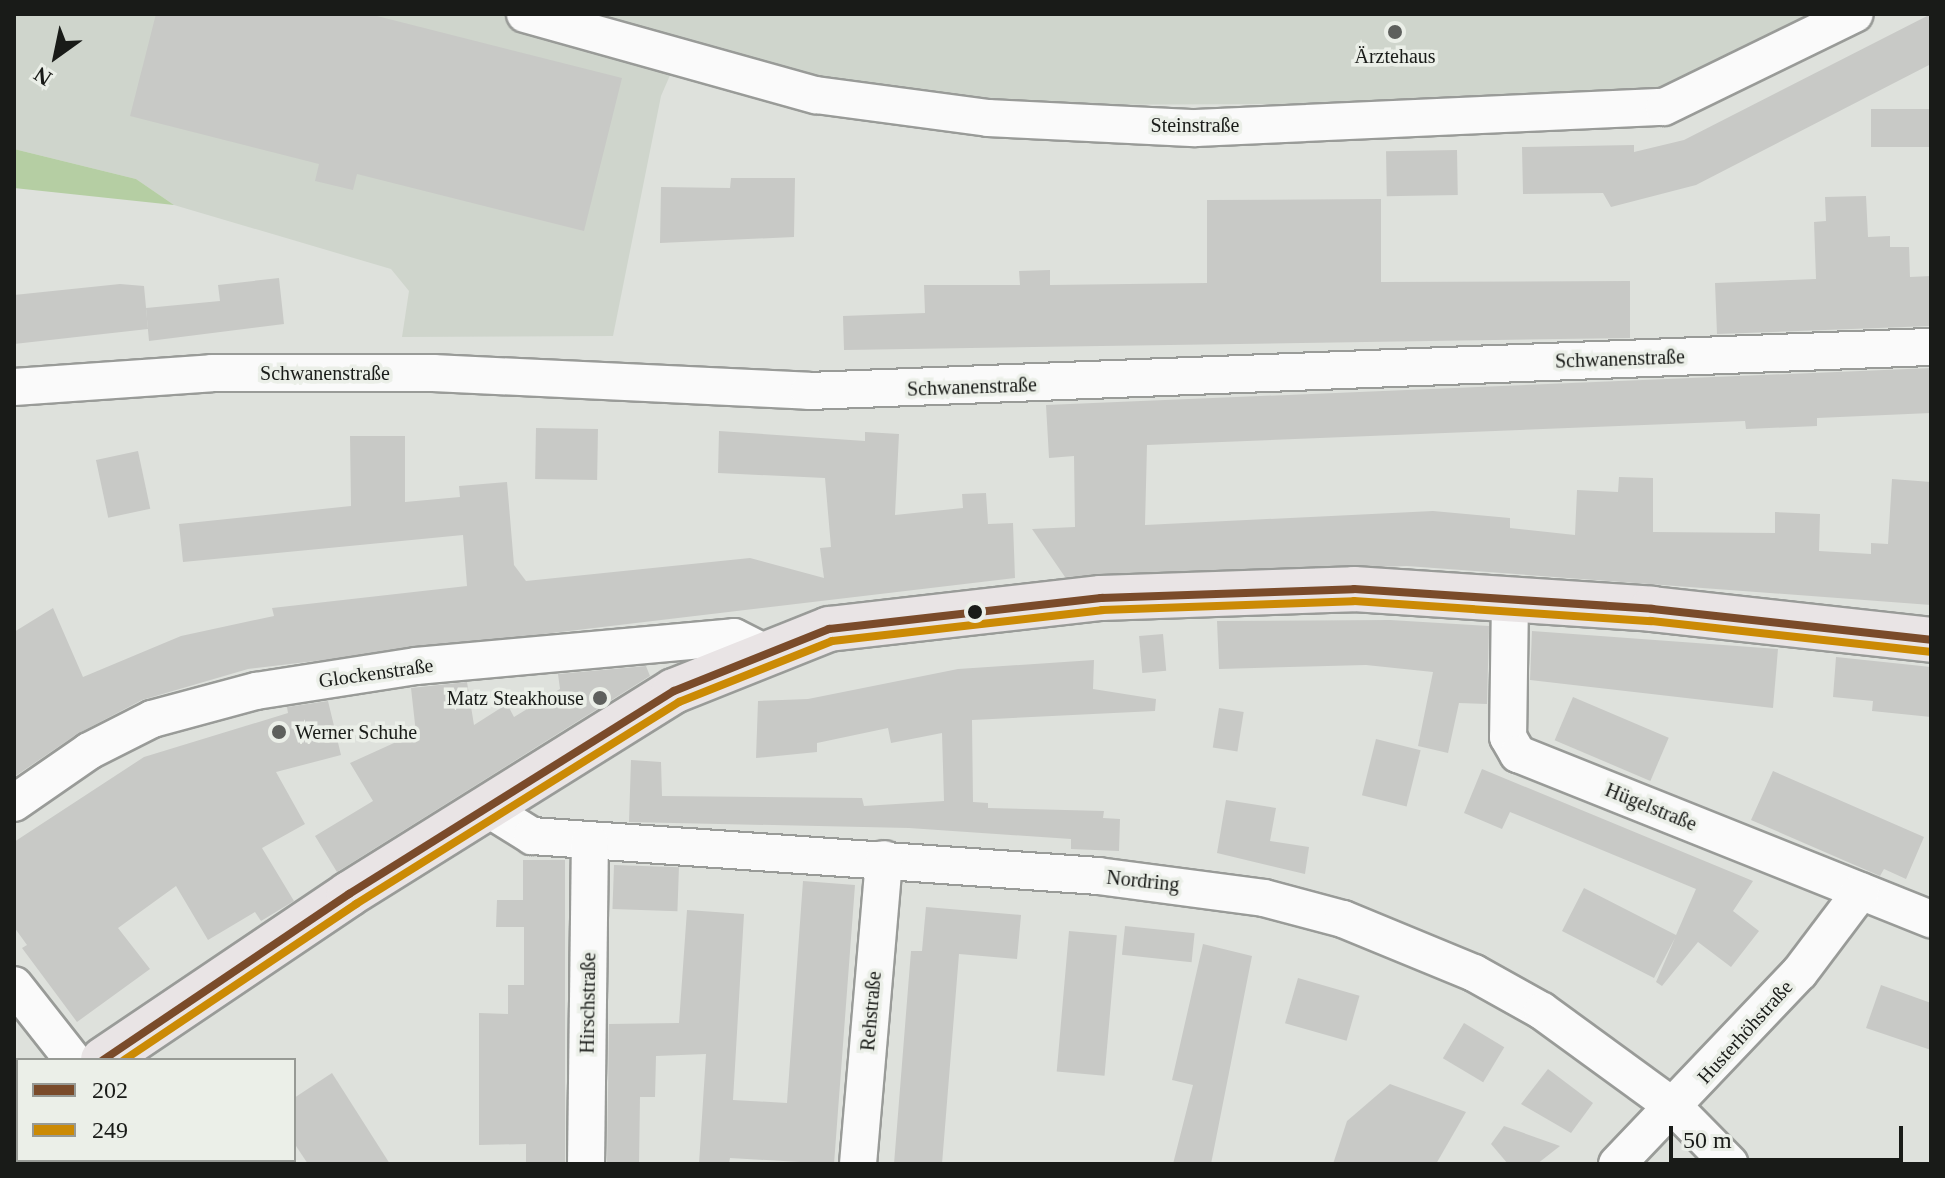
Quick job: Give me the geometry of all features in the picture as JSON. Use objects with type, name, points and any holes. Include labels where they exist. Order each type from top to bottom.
[{"type":"main road","points":[[106,1058],[487,808],[674,691],[762,651],[859,624],[1101,598],[1354,589],[1510,599],[1931,640]]},
{"type":"street","name":"Steinstraße","points":[[525,14],[816,95],[988,118],[1196,128],[1664,107],[1855,14]]},
{"type":"street","name":"Schwanenstraße","points":[[14,387],[212,373],[433,373],[809,391],[1931,347]]},
{"type":"street","name":"Hügelstraße","points":[[1510,599],[1508,737],[1518,754],[1931,919]]},
{"type":"street","name":"Glockenstraße","points":[[14,803],[89,751],[152,719],[256,691],[416,666],[734,637],[762,651]]},
{"type":"street","name":"Nordring","points":[[487,808],[532,836],[884,859],[1178,885],[1343,919],[1474,973],[1542,1011],[1675,1108],[1730,1164]]},
{"type":"street","name":"Hirschstraße","points":[[586,1164],[590,842]]},
{"type":"street","name":"Rehstraße","points":[[858,1164],[884,859]]},
{"type":"street","name":"Husterhöhstraße","points":[[1617,1164],[1675,1108],[1800,972],[1861,891]]},
{"type":"street","points":[[14,985],[71,1058]]},
{"type":"shaded area","points":[[14,14],[1829,14],[1651,94],[1456,103],[1045,105],[827,79],[684,43],[661,96],[613,336],[402,337],[409,291],[391,269],[174,205],[136,179],[14,149]]},
{"type":"green space","points":[[14,149],[136,179],[174,205],[14,188]]},
{"type":"building","points":[[156,14],[369,14],[622,78],[584,231],[357,174],[353,190],[315,181],[319,164],[130,116]]},
{"type":"building","points":[[1931,14],[1931,64],[1696,185],[1611,207],[1603,193],[1523,194],[1522,147],[1634,145],[1634,152],[1684,140]]},
{"type":"building","points":[[1871,109],[1931,109],[1931,147],[1871,147]]},
{"type":"building","points":[[1457,150],[1458,195],[1387,196],[1386,151]]},
{"type":"building","points":[[731,178],[795,178],[794,237],[660,243],[661,187],[730,188]]},
{"type":"building","points":[[1866,196],[1868,237],[1890,236],[1890,247],[1909,247],[1910,277],[1931,276],[1931,326],[1717,334],[1715,283],[1816,279],[1814,222],[1826,221],[1825,197]]},
{"type":"building","points":[[1381,199],[1381,282],[1630,281],[1630,338],[844,350],[843,316],[925,313],[924,285],[1020,285],[1019,271],[1050,270],[1050,285],[1207,283],[1207,200]]},
{"type":"building","points":[[279,278],[284,324],[149,341],[146,308],[220,301],[218,285]]},
{"type":"building","points":[[120,284],[144,286],[148,329],[14,344],[14,295]]},
{"type":"building","points":[[1931,368],[1931,413],[1817,418],[1817,426],[1746,429],[1745,421],[1147,445],[1145,525],[1433,511],[1510,518],[1510,528],[1575,535],[1577,490],[1618,492],[1619,477],[1653,478],[1653,532],[1775,533],[1775,512],[1820,514],[1819,551],[1871,554],[1871,543],[1888,544],[1892,479],[1931,482],[1931,605],[1407,566],[1065,577],[1032,529],[1075,527],[1074,456],[1049,458],[1046,405]]},
{"type":"building","points":[[536,428],[598,429],[597,480],[535,479]]},
{"type":"building","points":[[719,431],[865,441],[865,432],[899,434],[895,515],[963,508],[962,494],[986,493],[988,524],[1013,523],[1015,578],[248,669],[142,700],[77,734],[14,777],[14,632],[53,608],[83,677],[181,636],[274,616],[272,608],[467,586],[463,535],[183,562],[179,524],[351,506],[350,436],[405,436],[405,502],[460,497],[459,486],[507,482],[514,565],[526,581],[750,558],[824,578],[820,548],[831,547],[825,478],[718,473]]},
{"type":"building","points":[[138,451],[150,509],[108,518],[96,460]]},
{"type":"building","points":[[1390,620],[1489,626],[1487,704],[1459,703],[1448,753],[1418,746],[1433,672],[1366,665],[1219,669],[1217,621]]},
{"type":"building","points":[[1532,631],[1778,649],[1773,708],[1530,680]]},
{"type":"building","points":[[1163,634],[1166,671],[1142,673],[1139,636]]},
{"type":"building","points":[[1836,657],[1931,667],[1931,717],[1872,711],[1873,701],[1833,697]]},
{"type":"building","points":[[1094,660],[1093,689],[1156,699],[1155,711],[972,720],[973,802],[988,803],[988,808],[1104,811],[1103,818],[1120,819],[1119,851],[1071,849],[1071,839],[909,828],[629,822],[631,760],[661,762],[662,796],[862,798],[864,806],[944,801],[942,733],[891,743],[888,728],[817,743],[817,752],[756,758],[758,701],[808,699],[958,669]]},
{"type":"building","points":[[646,666],[650,676],[337,872],[315,836],[373,801],[350,763],[416,733],[411,688],[467,682],[474,725],[507,704],[514,717],[560,689],[558,674]]},
{"type":"building","points":[[1573,697],[1669,738],[1650,781],[1555,740]]},
{"type":"building","points":[[328,701],[341,755],[276,772],[305,824],[262,848],[294,901],[261,921],[255,912],[208,940],[176,886],[118,928],[150,969],[77,1022],[22,948],[27,945],[14,927],[14,842],[144,757],[288,713],[287,707]]},
{"type":"building","points":[[1219,708],[1244,712],[1237,751],[1213,748]]},
{"type":"building","points":[[1376,739],[1421,750],[1407,806],[1362,795]]},
{"type":"building","points":[[1482,769],[1753,881],[1733,911],[1759,931],[1731,967],[1698,942],[1662,986],[1656,982],[1675,938],[1654,978],[1562,931],[1584,888],[1676,935],[1696,889],[1510,812],[1502,829],[1464,813]]},
{"type":"building","points":[[1773,771],[1924,837],[1906,879],[1884,869],[1880,876],[1751,820]]},
{"type":"building","points":[[1226,800],[1276,808],[1270,841],[1309,847],[1305,874],[1217,853]]},
{"type":"building","points":[[523,860],[565,860],[565,1164],[526,1164],[526,1144],[479,1145],[479,1013],[508,1014],[508,985],[524,985],[524,927],[496,927],[497,900],[523,900]]},
{"type":"building","points":[[614,865],[679,867],[677,911],[612,909]]},
{"type":"building","points":[[803,881],[855,885],[834,1164],[730,1158],[729,1164],[699,1164],[706,1054],[656,1056],[655,1097],[640,1097],[639,1164],[607,1164],[609,1024],[679,1023],[687,910],[744,914],[733,1100],[787,1103]]},
{"type":"building","points":[[926,907],[1021,915],[1017,959],[959,954],[942,1164],[894,1164],[911,951],[922,951]]},
{"type":"building","points":[[1125,926],[1195,933],[1192,962],[1122,955]]},
{"type":"building","points":[[1069,931],[1117,935],[1105,1076],[1057,1071]]},
{"type":"building","points":[[1203,944],[1252,956],[1211,1164],[1173,1164],[1193,1085],[1172,1080]]},
{"type":"building","points":[[1298,978],[1360,996],[1347,1041],[1285,1023]]},
{"type":"building","points":[[1881,985],[1931,1003],[1931,1050],[1866,1028]]},
{"type":"building","points":[[1464,1023],[1504,1047],[1483,1082],[1443,1058]]},
{"type":"building","points":[[1548,1069],[1593,1103],[1571,1133],[1521,1104]]},
{"type":"building","points":[[332,1073],[390,1164],[308,1164],[296,1146],[296,1097]]},
{"type":"building","points":[[1390,1084],[1466,1112],[1436,1164],[1333,1164],[1347,1121]]},
{"type":"building","points":[[1504,1126],[1560,1146],[1537,1164],[1508,1164],[1491,1144]]},
{"type":"transit line","name":"202","points":[[106,1058],[349,894],[674,691],[829,629],[1101,598],[1354,589],[1652,609],[1931,640]]},
{"type":"transit line","name":"249","points":[[127,1058],[356,904],[679,702],[832,641],[1102,610],[1354,601],[1651,621],[1930,652]]},
{"type":"place","name":"Ärztehaus","points":[[1395,32]]},
{"type":"place","name":"Matz Steakhouse","points":[[600,698]]},
{"type":"place","name":"Werner Schuhe","points":[[279,732]]}]
